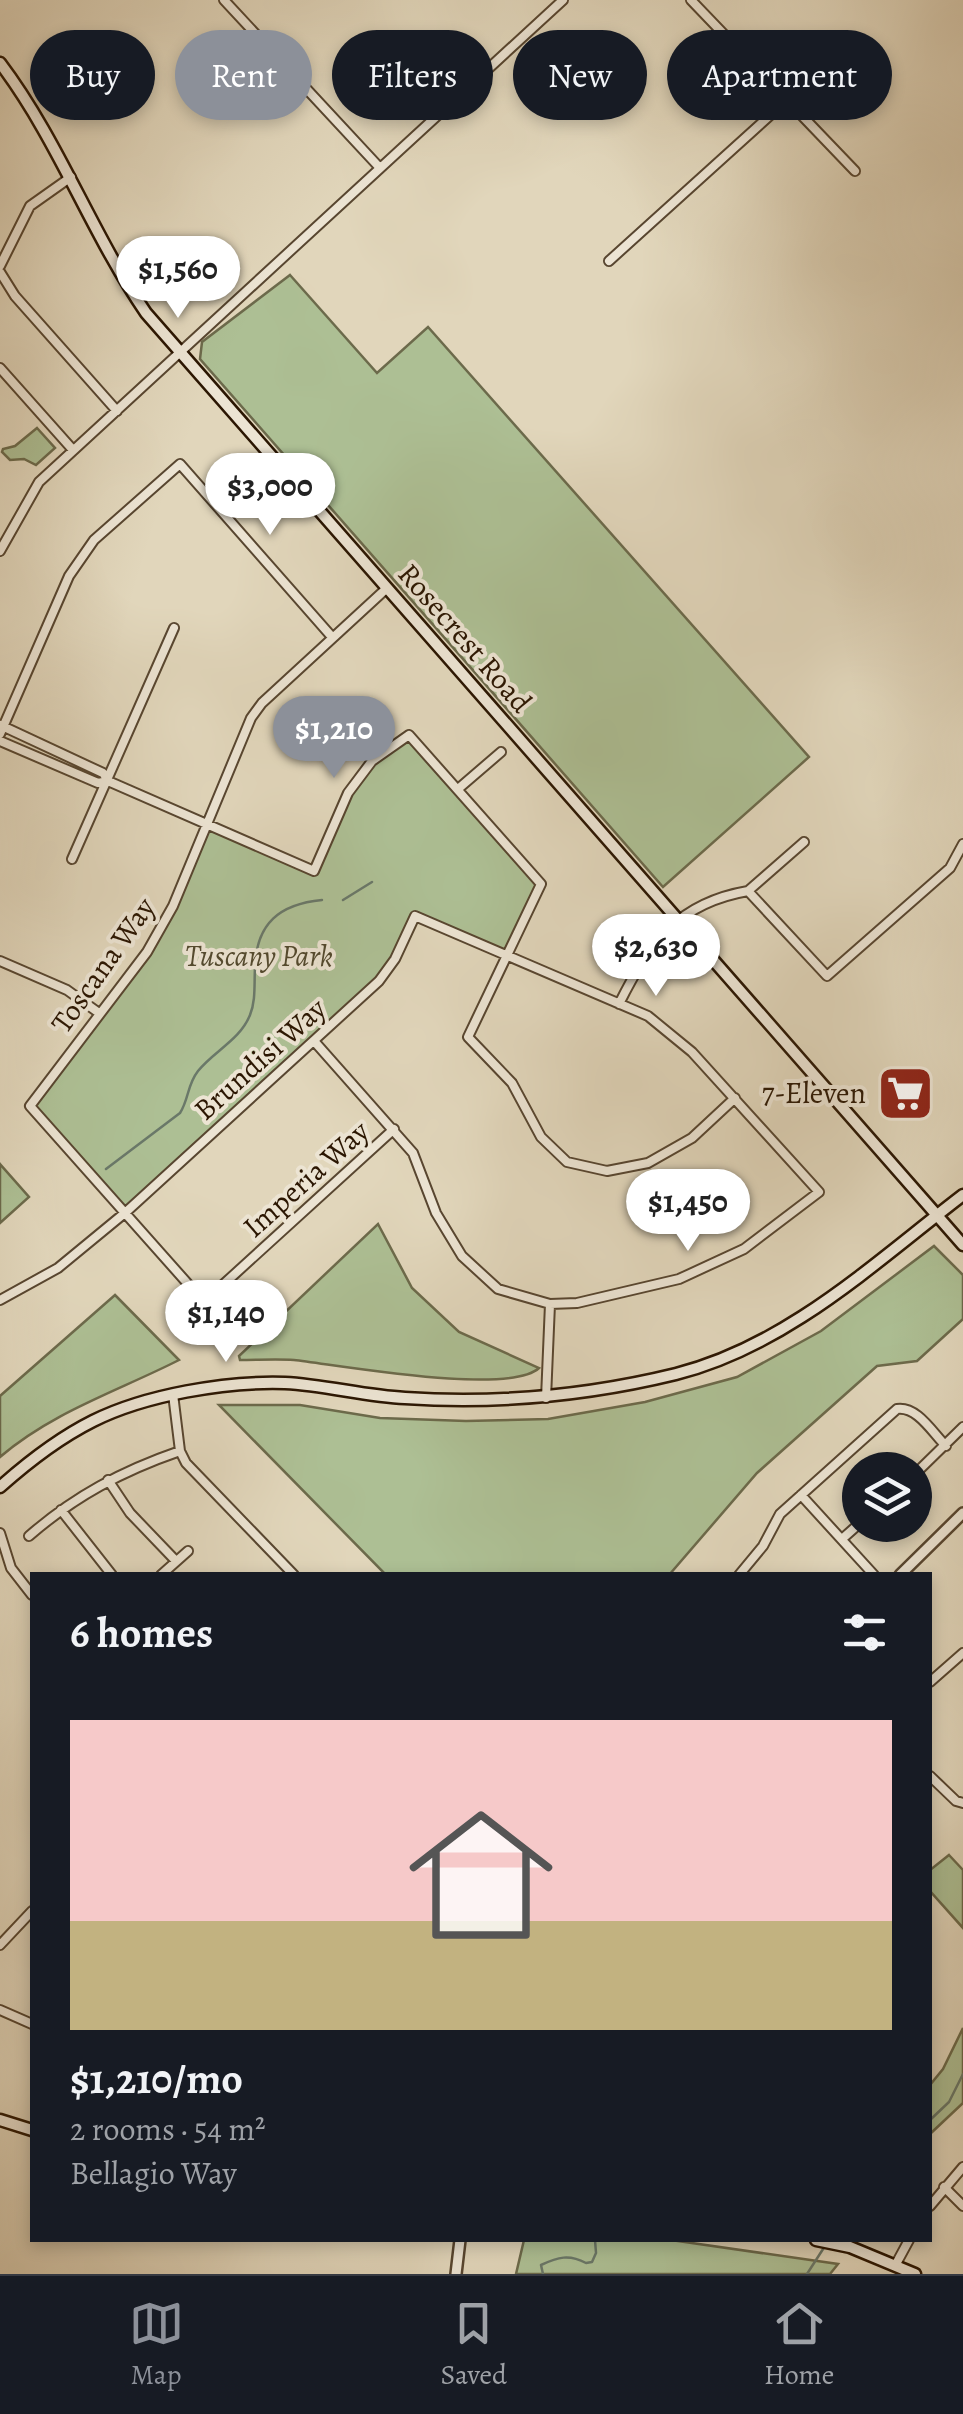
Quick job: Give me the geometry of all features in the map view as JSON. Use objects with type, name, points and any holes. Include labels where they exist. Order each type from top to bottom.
[{"type":"main road","name":"Rosecrest Road","points":[[0,63],[41,123],[115,268],[146,313],[963,1245]]},
{"type":"main road","points":[[0,1486],[32,1459],[94,1420],[173,1394],[236,1384],[286,1384],[402,1398],[508,1401],[546,1398],[674,1374],[758,1343],[802,1317],[963,1195]]},
{"type":"main road","points":[[0,2120],[30,2129]]},
{"type":"main road","points":[[826,2242],[850,2247],[915,2274]]},
{"type":"street","points":[[224,0],[380,168]]},
{"type":"street","points":[[0,551],[39,482],[563,0]]},
{"type":"street","points":[[691,0],[720,30]]},
{"type":"street","points":[[609,261],[765,120]]},
{"type":"street","points":[[806,120],[855,171]]},
{"type":"street","points":[[70,176],[30,206],[0,269],[15,296],[118,410]]},
{"type":"street","points":[[0,368],[73,450]]},
{"type":"street","points":[[1,732],[69,576],[94,540],[180,464],[332,637]]},
{"type":"street","name":"Toscana Way","points":[[204,1302],[30,1106],[148,952],[172,906],[250,718],[388,588]]},
{"type":"street","points":[[72,860],[174,628]]},
{"type":"street","points":[[1,732],[103,772],[108,781],[314,871],[348,793],[372,761],[409,735],[541,884],[468,1037],[512,1082],[541,1137],[567,1162],[607,1172],[648,1163],[692,1138],[735,1098]]},
{"type":"street","points":[[1,732],[98,784],[108,781]]},
{"type":"street","points":[[458,788],[500,752]]},
{"type":"street","points":[[620,1004],[637,968],[680,918],[717,896],[748,891],[804,842]]},
{"type":"street","points":[[748,891],[827,976],[950,868],[963,844]]},
{"type":"street","name":"Brundisi Way","points":[[0,1300],[58,1268],[126,1212],[379,981],[395,960],[414,916],[648,1016],[692,1052],[819,1192],[744,1249],[679,1279],[577,1303],[550,1304]]},
{"type":"street","points":[[0,961],[67,990],[100,1013]]},
{"type":"street","points":[[314,1041],[413,1153],[436,1213],[462,1256],[498,1290],[550,1304],[546,1398]]},
{"type":"street","name":"Imperia Way","points":[[204,1302],[394,1128]]},
{"type":"street","points":[[173,1394],[180,1452],[291,1572]]},
{"type":"street","points":[[741,1572],[763,1546],[780,1514],[897,1409],[912,1410],[946,1446]]},
{"type":"street","points":[[932,1459],[963,1427]]},
{"type":"street","points":[[29,1536],[108,1480],[180,1452]]},
{"type":"street","points":[[108,1480],[130,1513],[176,1561]]},
{"type":"street","points":[[801,1495],[842,1539]]},
{"type":"street","points":[[61,1510],[110,1572]]},
{"type":"street","points":[[903,1572],[963,1513]]},
{"type":"street","points":[[0,1533],[12,1568],[30,1592]]},
{"type":"street","points":[[845,1542],[871,1572]]},
{"type":"street","points":[[163,1572],[188,1551]]},
{"type":"street","points":[[932,1680],[963,1652]]},
{"type":"street","points":[[932,1778],[963,1803]]},
{"type":"street","points":[[0,1944],[30,1912]]},
{"type":"street","points":[[0,2010],[30,2023]]},
{"type":"street","points":[[932,2203],[963,2167]]},
{"type":"street","points":[[944,2188],[963,2206]]},
{"type":"street","points":[[456,2274],[460,2242]]},
{"type":"street","points":[[896,2264],[909,2242]]},
{"type":"green space","points":[[290,275],[377,373],[428,327],[809,757],[663,887],[200,359],[202,342]]},
{"type":"green space","points":[[37,428],[55,448],[36,465],[24,459],[10,460],[2,452],[15,446]]},
{"type":"green space","name":"Tuscany Park","points":[[409,735],[541,884],[507,954],[415,916],[379,981],[126,1212],[30,1106],[147,952],[173,906],[207,824],[314,871],[348,793],[372,761]]},
{"type":"green space","points":[[0,1164],[29,1197],[0,1223]]},
{"type":"green space","points":[[378,1224],[412,1288],[459,1332],[539,1368],[522,1376],[460,1379],[294,1360],[240,1360],[239,1356]]},
{"type":"green space","points":[[934,1246],[963,1275],[963,1319],[917,1361],[877,1366],[757,1473],[672,1572],[383,1572],[219,1405],[300,1405],[380,1418],[548,1419],[645,1402],[737,1377],[821,1331]]},
{"type":"green space","points":[[115,1295],[179,1360],[63,1415],[0,1457],[0,1396]]},
{"type":"green space","points":[[949,1855],[963,1870],[963,1928],[932,1893],[932,1868]]},
{"type":"green space","points":[[963,2028],[963,2103],[932,2132],[932,2083]]},
{"type":"green space","points":[[524,2242],[685,2242],[838,2264],[830,2274],[516,2274]]},
{"type":"waterway","points":[[343,900],[372,882]]},
{"type":"waterway","points":[[106,1169],[180,1113],[198,1071],[246,1024],[253,1004],[256,952],[273,919],[294,906],[322,900]]},
{"type":"waterway","points":[[932,2118],[949,2102],[963,2074]]},
{"type":"waterway","points":[[543,2274],[541,2265],[558,2258],[592,2262],[595,2242]]},
{"type":"waterway","points":[[807,2274],[825,2246]]},
{"type":"place","name":"7-Eleven","points":[[905,1093]]}]
